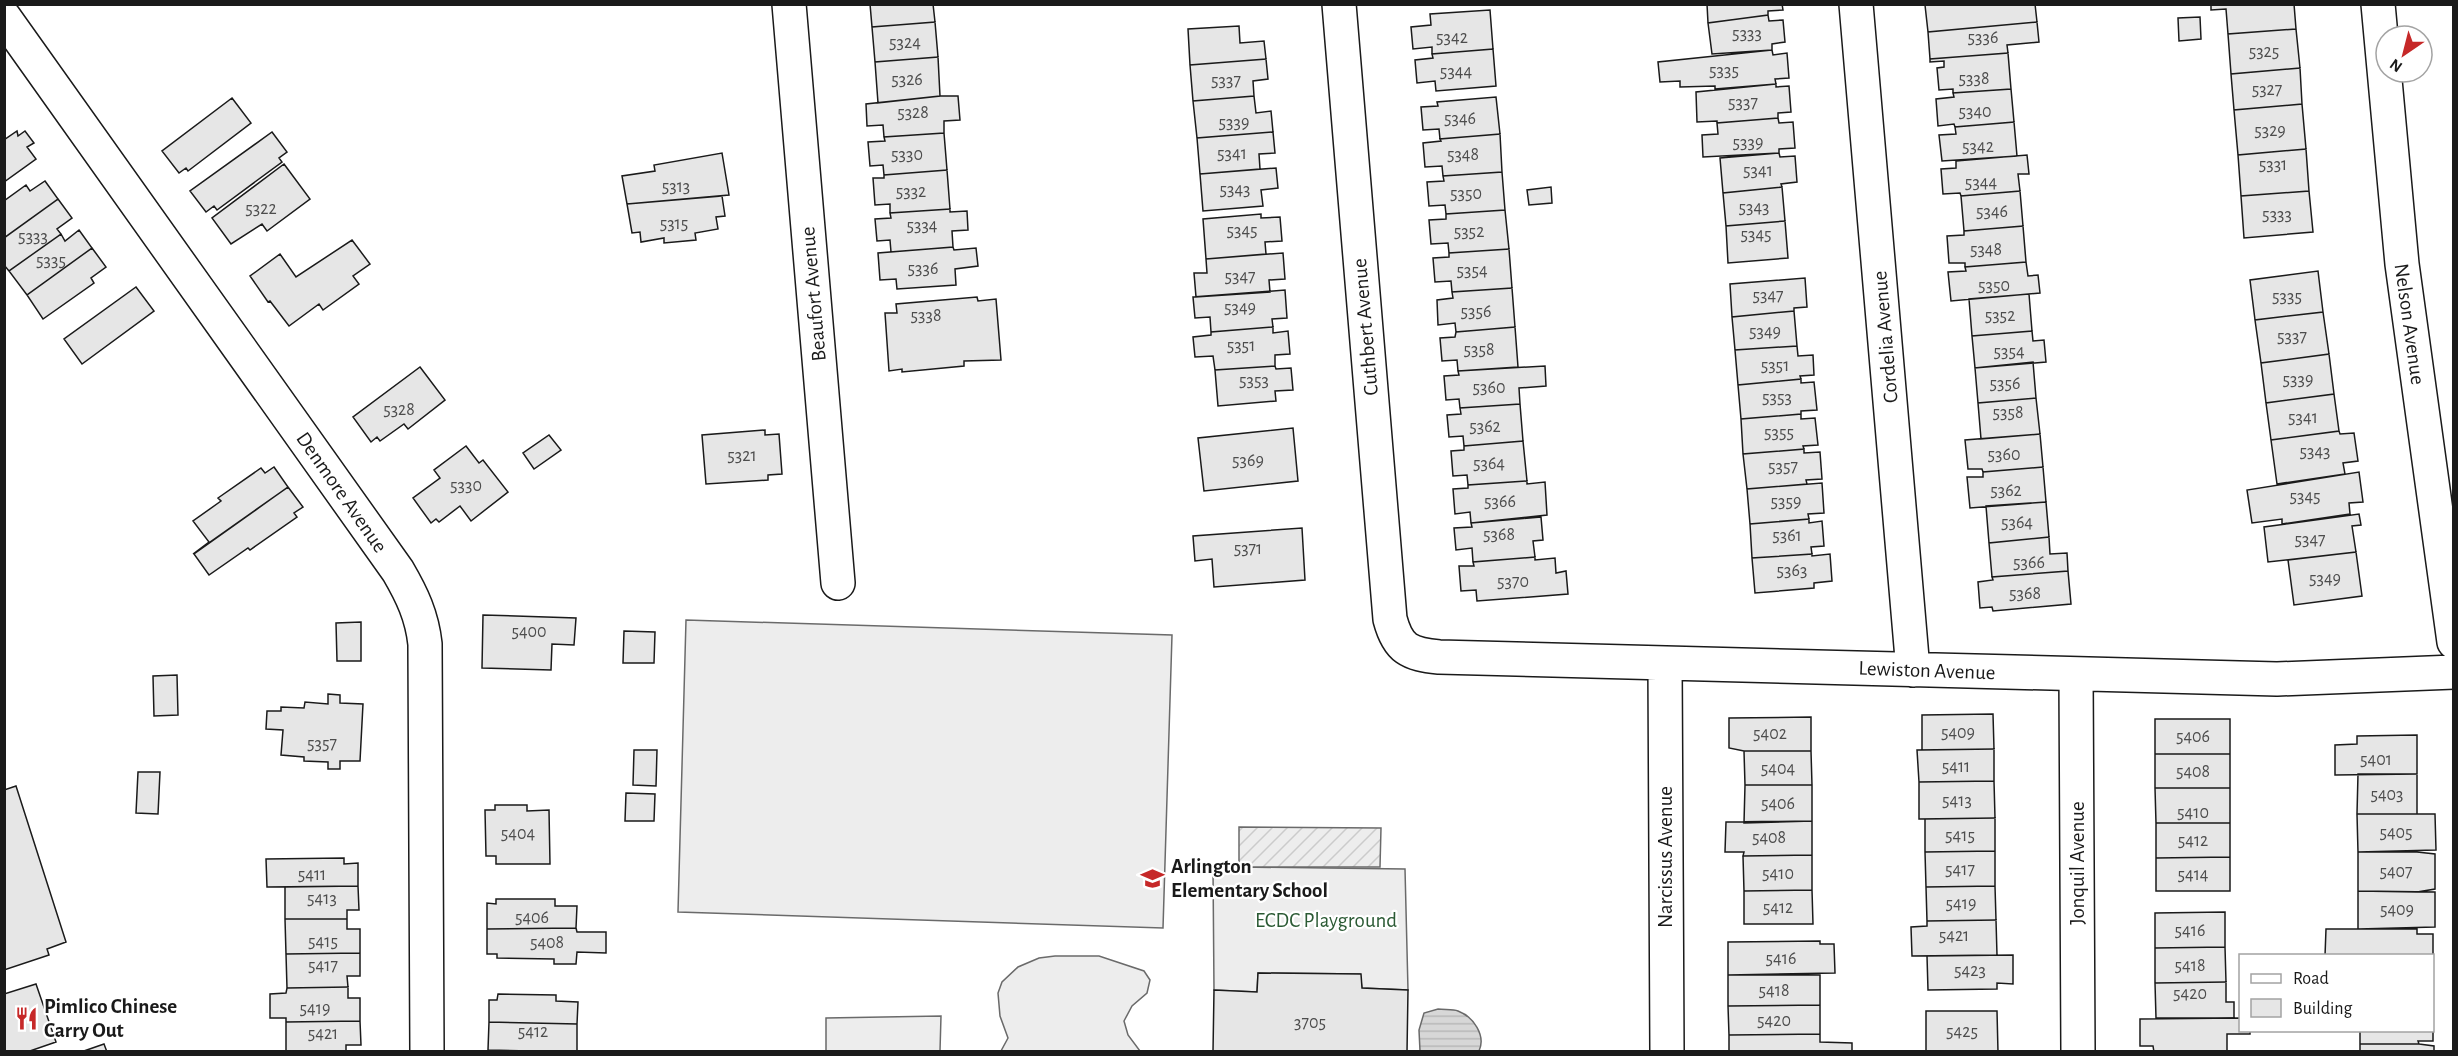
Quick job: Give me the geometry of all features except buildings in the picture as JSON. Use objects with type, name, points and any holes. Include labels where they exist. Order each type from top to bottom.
[{"type":"street","name":"Beaufort Avenue","points":[[789,4],[838,583]]},
{"type":"street","name":"Cuthbert Avenue","points":[[1339,4],[1390,619],[1393,632],[1402,647]]},
{"type":"street","name":"Cordelia Avenue","points":[[1856,4],[1913,670]]},
{"type":"street","name":"Nelson Avenue","points":[[2378,4],[2402,264],[2454,642]]},
{"type":"street","name":"Denmore Avenue","points":[[4,17],[332,477],[413,598],[422,622],[425,644],[427,1052]]},
{"type":"street","name":"Lewiston Avenue","points":[[1402,647],[1420,655],[1439,657],[2277,680],[2454,672]]},
{"type":"street","name":"Narcissus Avenue","points":[[1665,663],[1667,1052]]},
{"type":"street","name":"Jonquil Avenue","points":[[2076,674],[2078,1052]]},
{"type":"shaded area","points":[[686,620],[1172,635],[1163,928],[678,912]]},
{"type":"shaded area","points":[[1239,827],[1381,828],[1380,867],[1239,867]]},
{"type":"shaded area","name":"ECDC Playground","points":[[1239,867],[1405,869],[1408,990],[1362,988],[1360,974],[1258,973],[1257,992],[1214,990],[1213,869]]},
{"type":"shaded area","points":[[1099,956],[1144,971],[1150,980],[1147,993],[1132,1006],[1124,1021],[1128,1035],[1140,1051],[1001,1051],[1008,1038],[1000,1016],[998,993],[1002,982],[1018,967],[1039,958]]},
{"type":"shaded area","points":[[1438,1009],[1456,1010],[1474,1022],[1480,1033],[1479,1051],[1420,1051],[1419,1030],[1424,1013]]},
{"type":"shaded area","points":[[941,1016],[940,1051],[826,1051],[826,1018]]},
{"type":"place","name":"Arlington Elementary School","points":[[1153,878]]},
{"type":"place","name":"Pimlico Chinese Carry Out","points":[[26,1018]]}]
